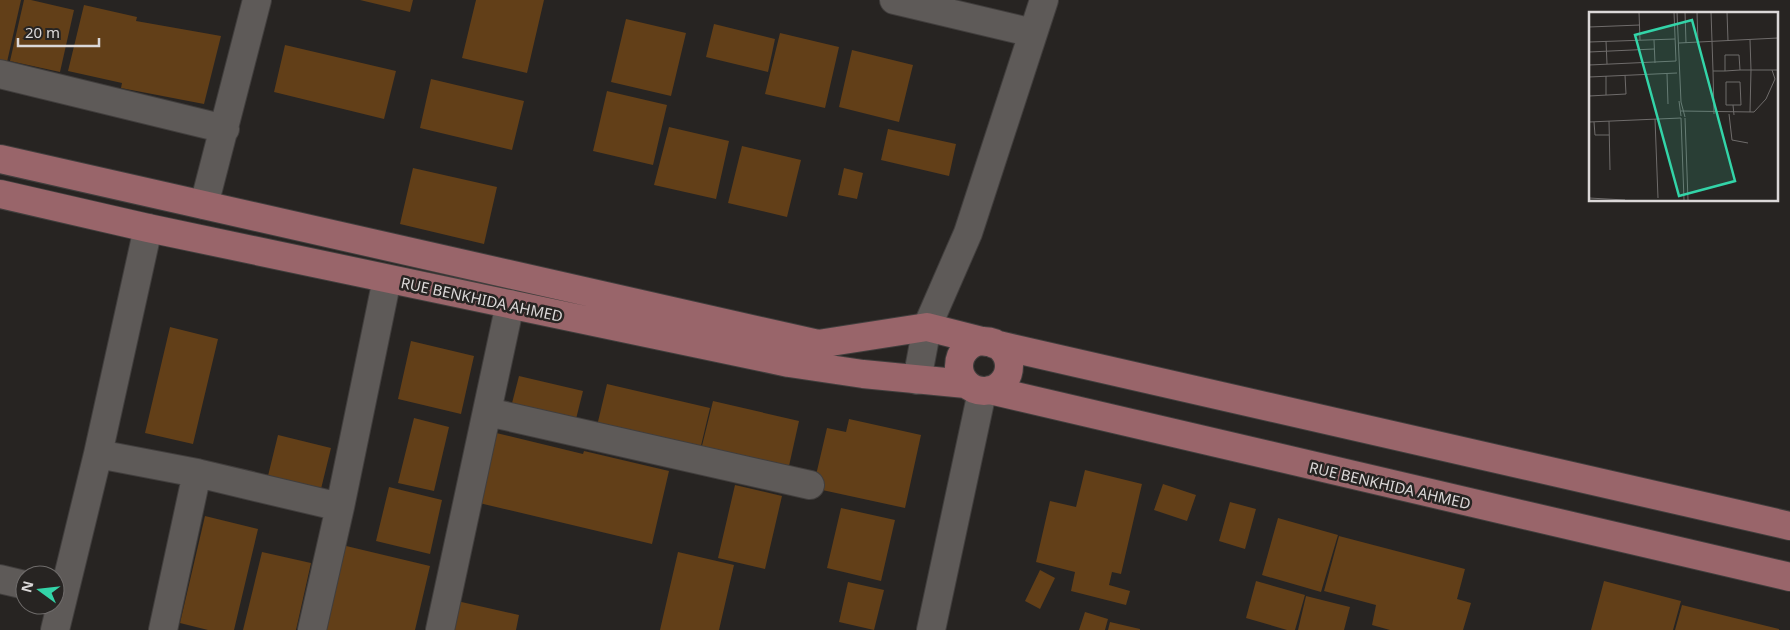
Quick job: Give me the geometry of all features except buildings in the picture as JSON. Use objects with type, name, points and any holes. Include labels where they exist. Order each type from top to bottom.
[{"type":"main road","points":[[0,159],[818,344],[927,327],[1790,526]]},
{"type":"main road","name":"RUE BENKHIDA AHMED","points":[[0,194],[148,228],[789,363],[979,389],[1790,577]]},
{"type":"main road","points":[[977,342],[990,343],[1001,349],[1006,356],[1009,364],[1008,373],[998,387],[979,389],[961,377],[959,369],[960,360],[963,352],[969,346],[977,342]]},
{"type":"street","points":[[204,205],[257,0]]},
{"type":"street","points":[[894,0],[1033,33]]},
{"type":"street","points":[[917,380],[927,327],[968,232],[1044,0]]},
{"type":"street","points":[[0,74],[225,129]]},
{"type":"street","points":[[65,572],[98,454],[148,228]]},
{"type":"street","points":[[312,630],[340,507],[387,279]]},
{"type":"street","points":[[440,630],[510,304]]},
{"type":"street","points":[[931,630],[979,389]]},
{"type":"street","points":[[488,412],[810,485]]},
{"type":"street","points":[[98,454],[197,473],[340,507]]},
{"type":"street","points":[[163,630],[197,473]]},
{"type":"street","points":[[0,579],[15,583]]},
{"type":"street","points":[[55,630],[57,615]]}]
